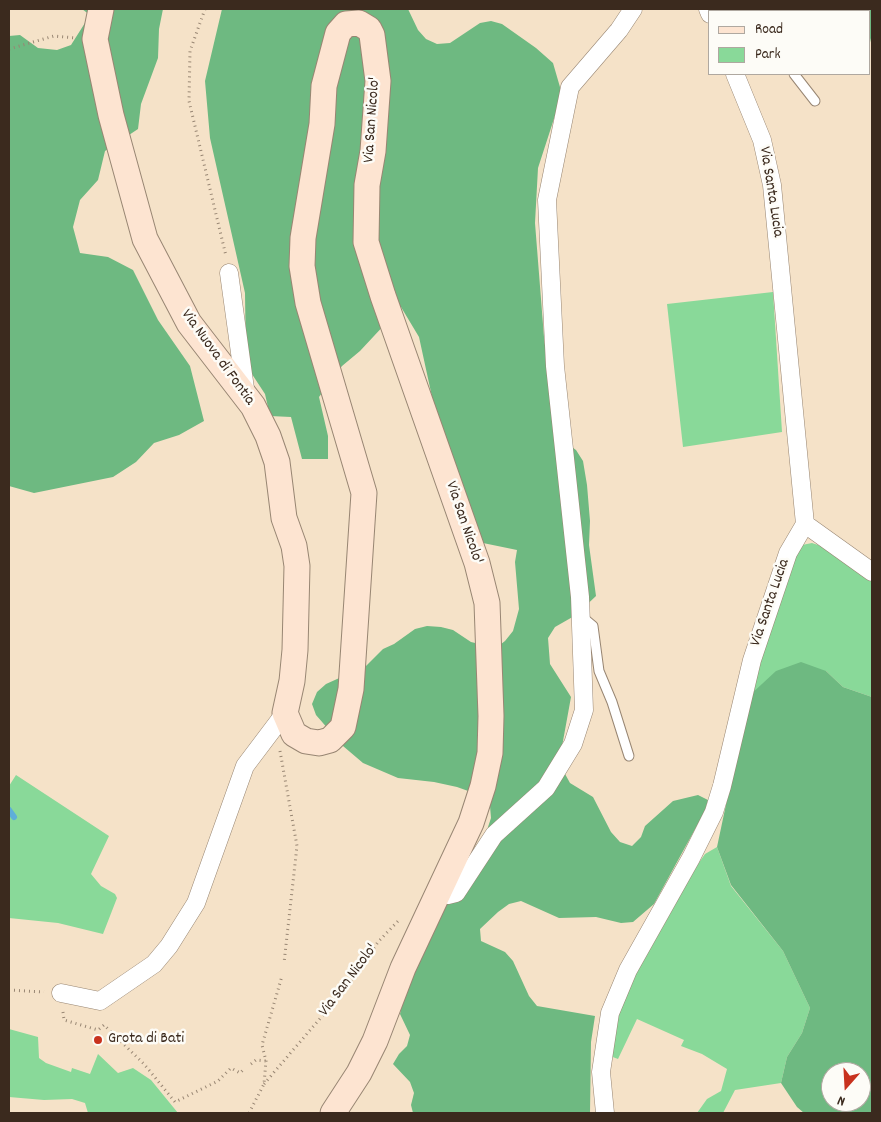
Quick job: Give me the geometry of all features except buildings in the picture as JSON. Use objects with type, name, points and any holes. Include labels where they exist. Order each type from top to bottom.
[{"type":"street","name":"Via Nuova di Fontia","points":[[101,9],[95,39],[111,115],[145,239],[189,323],[246,396],[268,436],[278,462],[284,518],[294,546],[297,566],[295,650],[286,719]]},
{"type":"street","points":[[442,887],[443,892],[448,895],[456,893],[494,835],[546,788],[573,744],[584,710],[581,616],[555,366],[547,200],[570,87],[619,30],[633,9]]},
{"type":"street","name":"Via San Nicolo'","points":[[286,719],[294,734],[306,741],[319,743],[330,740],[343,727],[351,689],[364,493],[308,303],[302,266],[303,238],[322,124],[324,86],[338,33],[346,24],[359,23],[370,29],[372,35],[378,81],[373,151],[367,185],[366,242],[382,296],[478,563],[487,603],[491,716],[490,753],[483,786],[471,823],[403,968],[371,1049],[359,1073],[333,1113]]},
{"type":"street","name":"Via Santa Lucia","points":[[605,1113],[601,1072],[610,1013],[628,970],[691,858],[714,812],[752,660],[788,553],[805,524],[772,185],[762,140],[735,75]]},
{"type":"street","points":[[229,273],[246,396]]},
{"type":"street","points":[[805,524],[872,572]]},
{"type":"street","points":[[61,993],[100,1001],[154,964],[170,946],[196,903],[245,766],[286,719]]},
{"type":"lane","points":[[795,75],[815,101]]},
{"type":"lane","points":[[581,616],[593,626],[600,671],[629,756]]},
{"type":"path","points":[[204,9],[190,51],[189,101],[224,238],[229,273]]},
{"type":"path","points":[[9,49],[54,36],[95,39]]},
{"type":"path","points":[[284,963],[297,846],[279,745],[286,719]]},
{"type":"path","name":"Via San Nicolo'","points":[[249,1113],[264,1084],[348,987],[378,942],[404,915]]},
{"type":"path","name":"Via San Nicolo'","points":[[264,1084],[266,1061],[262,1045],[282,976]]},
{"type":"path","points":[[9,990],[61,993],[64,1020],[98,1030],[104,1025],[144,1064],[174,1102],[218,1081],[232,1068],[240,1072],[244,1069]]},
{"type":"path","points":[[251,1064],[256,1060],[266,1061]]},
{"type":"green space","points":[[82,9],[163,9],[159,29],[158,58],[141,104],[138,129],[105,151],[98,180],[80,200],[73,227],[80,253],[108,257],[133,270],[158,320],[190,366],[204,421],[179,435],[154,443],[136,462],[113,477],[34,493],[9,486],[9,36],[20,35],[38,48],[57,50],[71,45],[90,15]]},
{"type":"green space","points":[[222,9],[408,9],[418,30],[426,39],[437,44],[450,43],[480,23],[491,21],[502,24],[536,48],[553,63],[562,94],[538,168],[535,223],[544,337],[556,436],[576,450],[583,461],[590,521],[589,545],[596,596],[576,615],[555,627],[548,638],[550,664],[571,697],[559,763],[570,783],[593,797],[611,832],[620,842],[632,846],[641,837],[645,826],[673,801],[698,795],[708,800],[705,811],[654,904],[633,922],[621,923],[596,917],[559,918],[521,901],[509,904],[480,929],[481,941],[505,952],[513,961],[529,996],[537,1006],[595,1016],[591,1042],[590,1113],[413,1113],[411,1105],[414,1093],[410,1082],[393,1064],[407,1046],[410,1035],[400,1014],[411,964],[482,845],[491,818],[490,806],[471,792],[457,787],[398,778],[363,763],[343,746],[316,715],[312,704],[317,692],[326,684],[366,666],[383,649],[394,644],[415,629],[427,626],[441,627],[453,630],[471,642],[496,648],[513,631],[519,609],[515,562],[517,550],[483,543],[434,406],[419,337],[401,307],[360,351],[342,366],[319,397],[328,436],[328,459],[302,459],[291,417],[270,416],[265,394],[246,365],[245,293],[210,138],[205,81]]},
{"type":"green space","points":[[872,9],[872,47],[871,10],[862,10]]},
{"type":"green space","points":[[773,292],[782,432],[683,447],[667,304]]},
{"type":"green space","points":[[812,543],[821,546],[872,582],[872,697],[843,687],[826,671],[749,696],[795,552],[802,545]]},
{"type":"green space","points":[[801,662],[826,671],[843,687],[872,697],[872,1113],[804,1113],[797,1107],[781,1083],[787,1057],[802,1033],[810,1008],[783,951],[731,885],[717,847],[749,696],[776,671]]},
{"type":"green space","points":[[16,775],[109,836],[91,874],[101,886],[115,894],[117,898],[103,934],[58,923],[9,918],[9,786]]},
{"type":"green space","points":[[717,847],[731,886],[783,951],[810,1008],[802,1033],[787,1057],[781,1083],[735,1090],[723,1113],[697,1113],[707,1099],[721,1091],[727,1069],[702,1054],[681,1046],[684,1040],[637,1019],[618,1059],[610,1056],[617,1016],[627,987],[689,877],[705,854]]},
{"type":"green space","points":[[9,1029],[38,1037],[39,1058],[46,1063],[71,1072],[72,1068],[90,1074],[98,1054],[118,1073],[133,1068],[151,1080],[178,1113],[88,1113],[85,1103],[72,1099],[44,1100],[9,1097]]},
{"type":"waterway","points":[[9,810],[14,817]]},
{"type":"place","name":"Grota di Bati","points":[[98,1040]]}]
